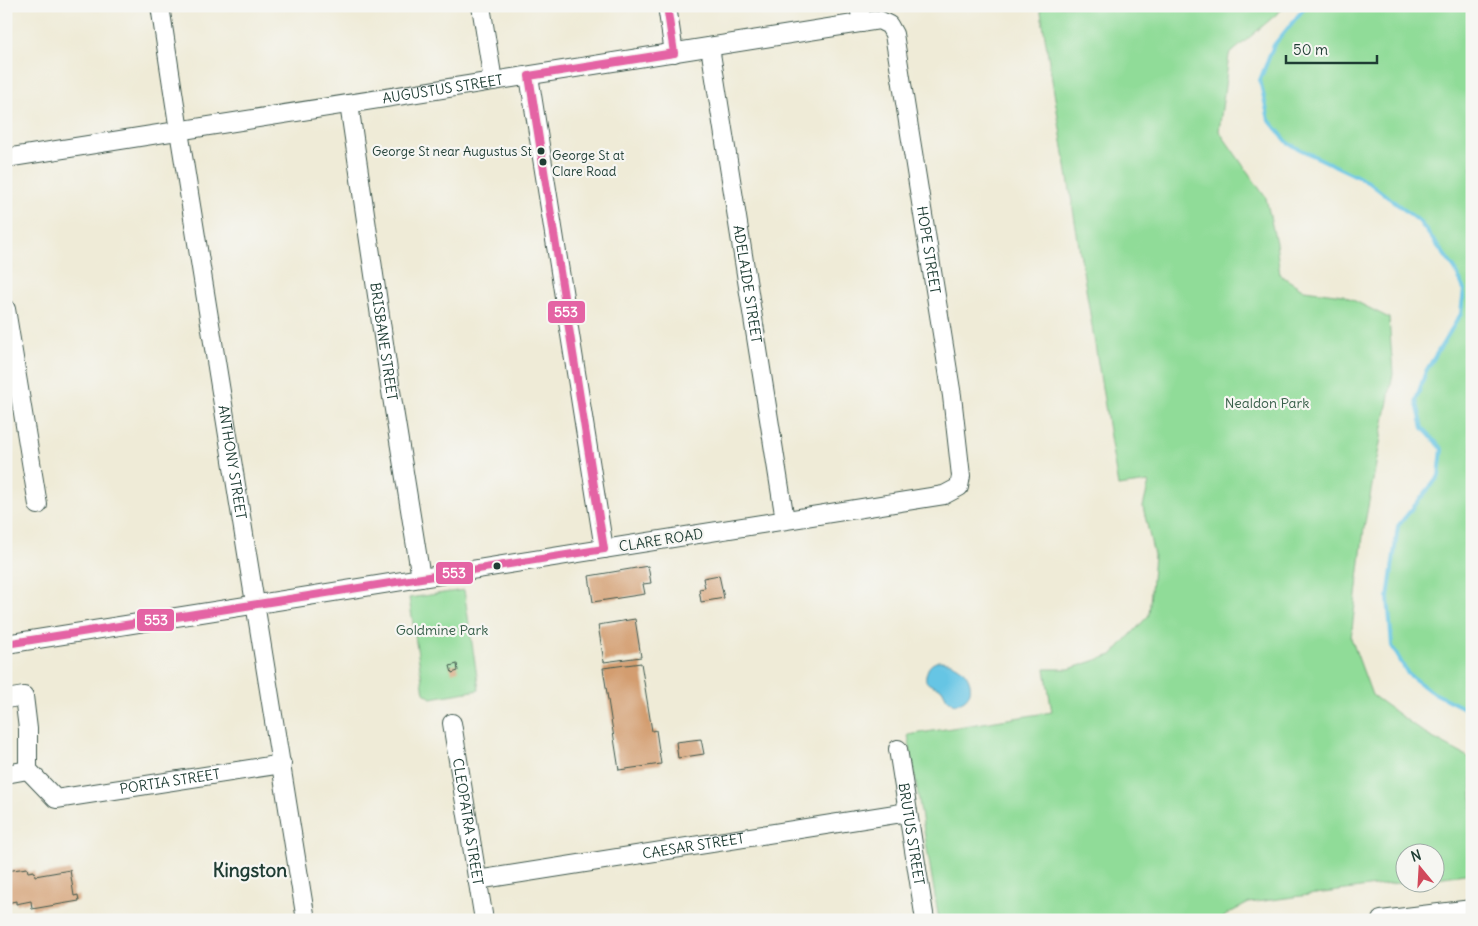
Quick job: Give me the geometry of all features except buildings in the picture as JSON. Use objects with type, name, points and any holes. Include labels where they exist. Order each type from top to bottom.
[{"type":"street","name":"ANTHONY STREET","points":[[160,6],[282,764],[304,919]]},
{"type":"street","points":[[481,6],[493,81]]},
{"type":"street","points":[[667,6],[674,52]]},
{"type":"street","name":"AUGUSTUS STREET","points":[[6,158],[710,47],[867,16]]},
{"type":"street","name":"HOPE STREET","points":[[867,16],[889,25],[894,34],[952,396],[961,474],[959,487]]},
{"type":"street","name":"ADELAIDE STREET","points":[[710,47],[785,520]]},
{"type":"street","points":[[529,76],[604,549]]},
{"type":"street","name":"BRISBANE STREET","points":[[348,104],[421,578]]},
{"type":"street","points":[[6,309],[38,505]]},
{"type":"street","name":"CLARE ROAD","points":[[6,644],[944,495],[959,487]]},
{"type":"street","points":[[6,699],[24,696],[28,730],[28,770],[6,774]]},
{"type":"street","name":"CLEOPATRA STREET","points":[[452,723],[484,920]]},
{"type":"street","name":"BRUTUS STREET","points":[[898,749],[925,920]]},
{"type":"street","name":"PORTIA STREET","points":[[28,770],[56,799],[282,764]]},
{"type":"street","name":"CAESAR STREET","points":[[477,880],[908,812]]},
{"type":"street","points":[[1381,920],[1472,909]]},
{"type":"green space","name":"Nealdon Park","points":[[1040,6],[1286,6],[1229,55],[1219,131],[1266,198],[1276,243],[1280,275],[1304,290],[1343,295],[1389,318],[1393,374],[1364,528],[1351,638],[1372,695],[1427,735],[1472,759],[1472,873],[1446,877],[1446,844],[1396,844],[1396,883],[1249,903],[1227,914],[1222,920],[939,920],[908,735],[1052,712],[1045,669],[1069,669],[1112,655],[1149,615],[1154,555],[1143,507],[1149,482],[1118,486]]},
{"type":"green space","points":[[1306,6],[1472,6],[1472,712],[1430,691],[1408,674],[1392,646],[1388,598],[1398,526],[1439,476],[1442,449],[1423,428],[1416,400],[1426,371],[1461,314],[1464,289],[1455,269],[1418,221],[1367,181],[1289,144],[1269,120],[1260,80],[1274,45]]},
{"type":"green space","name":"Goldmine Park","points":[[464,590],[479,690],[431,698],[424,693],[409,598]]},
{"type":"water","points":[[938,661],[949,662],[965,673],[970,688],[968,695],[963,701],[954,704],[947,699],[942,689],[926,681],[928,669]]},
{"type":"waterway","points":[[1306,6],[1274,45],[1260,80],[1269,120],[1289,144],[1367,181],[1419,221],[1455,269],[1464,289],[1461,314],[1426,371],[1416,400],[1423,428],[1442,449],[1439,476],[1398,526],[1388,598],[1392,646],[1408,674],[1430,691],[1472,712]]},
{"type":"transit line","name":"553","points":[[667,6],[674,53]]},
{"type":"transit line","name":"553","points":[[529,76],[674,53]]},
{"type":"transit line","name":"553","points":[[529,76],[604,549]]},
{"type":"transit line","name":"553","points":[[6,644],[604,549]]},
{"type":"place","name":"George St near Augustus St","points":[[541,151]]},
{"type":"place","name":"George St at Clare Road","points":[[543,162]]},
{"type":"district","name":"Kingston","points":[[250,870]]}]
